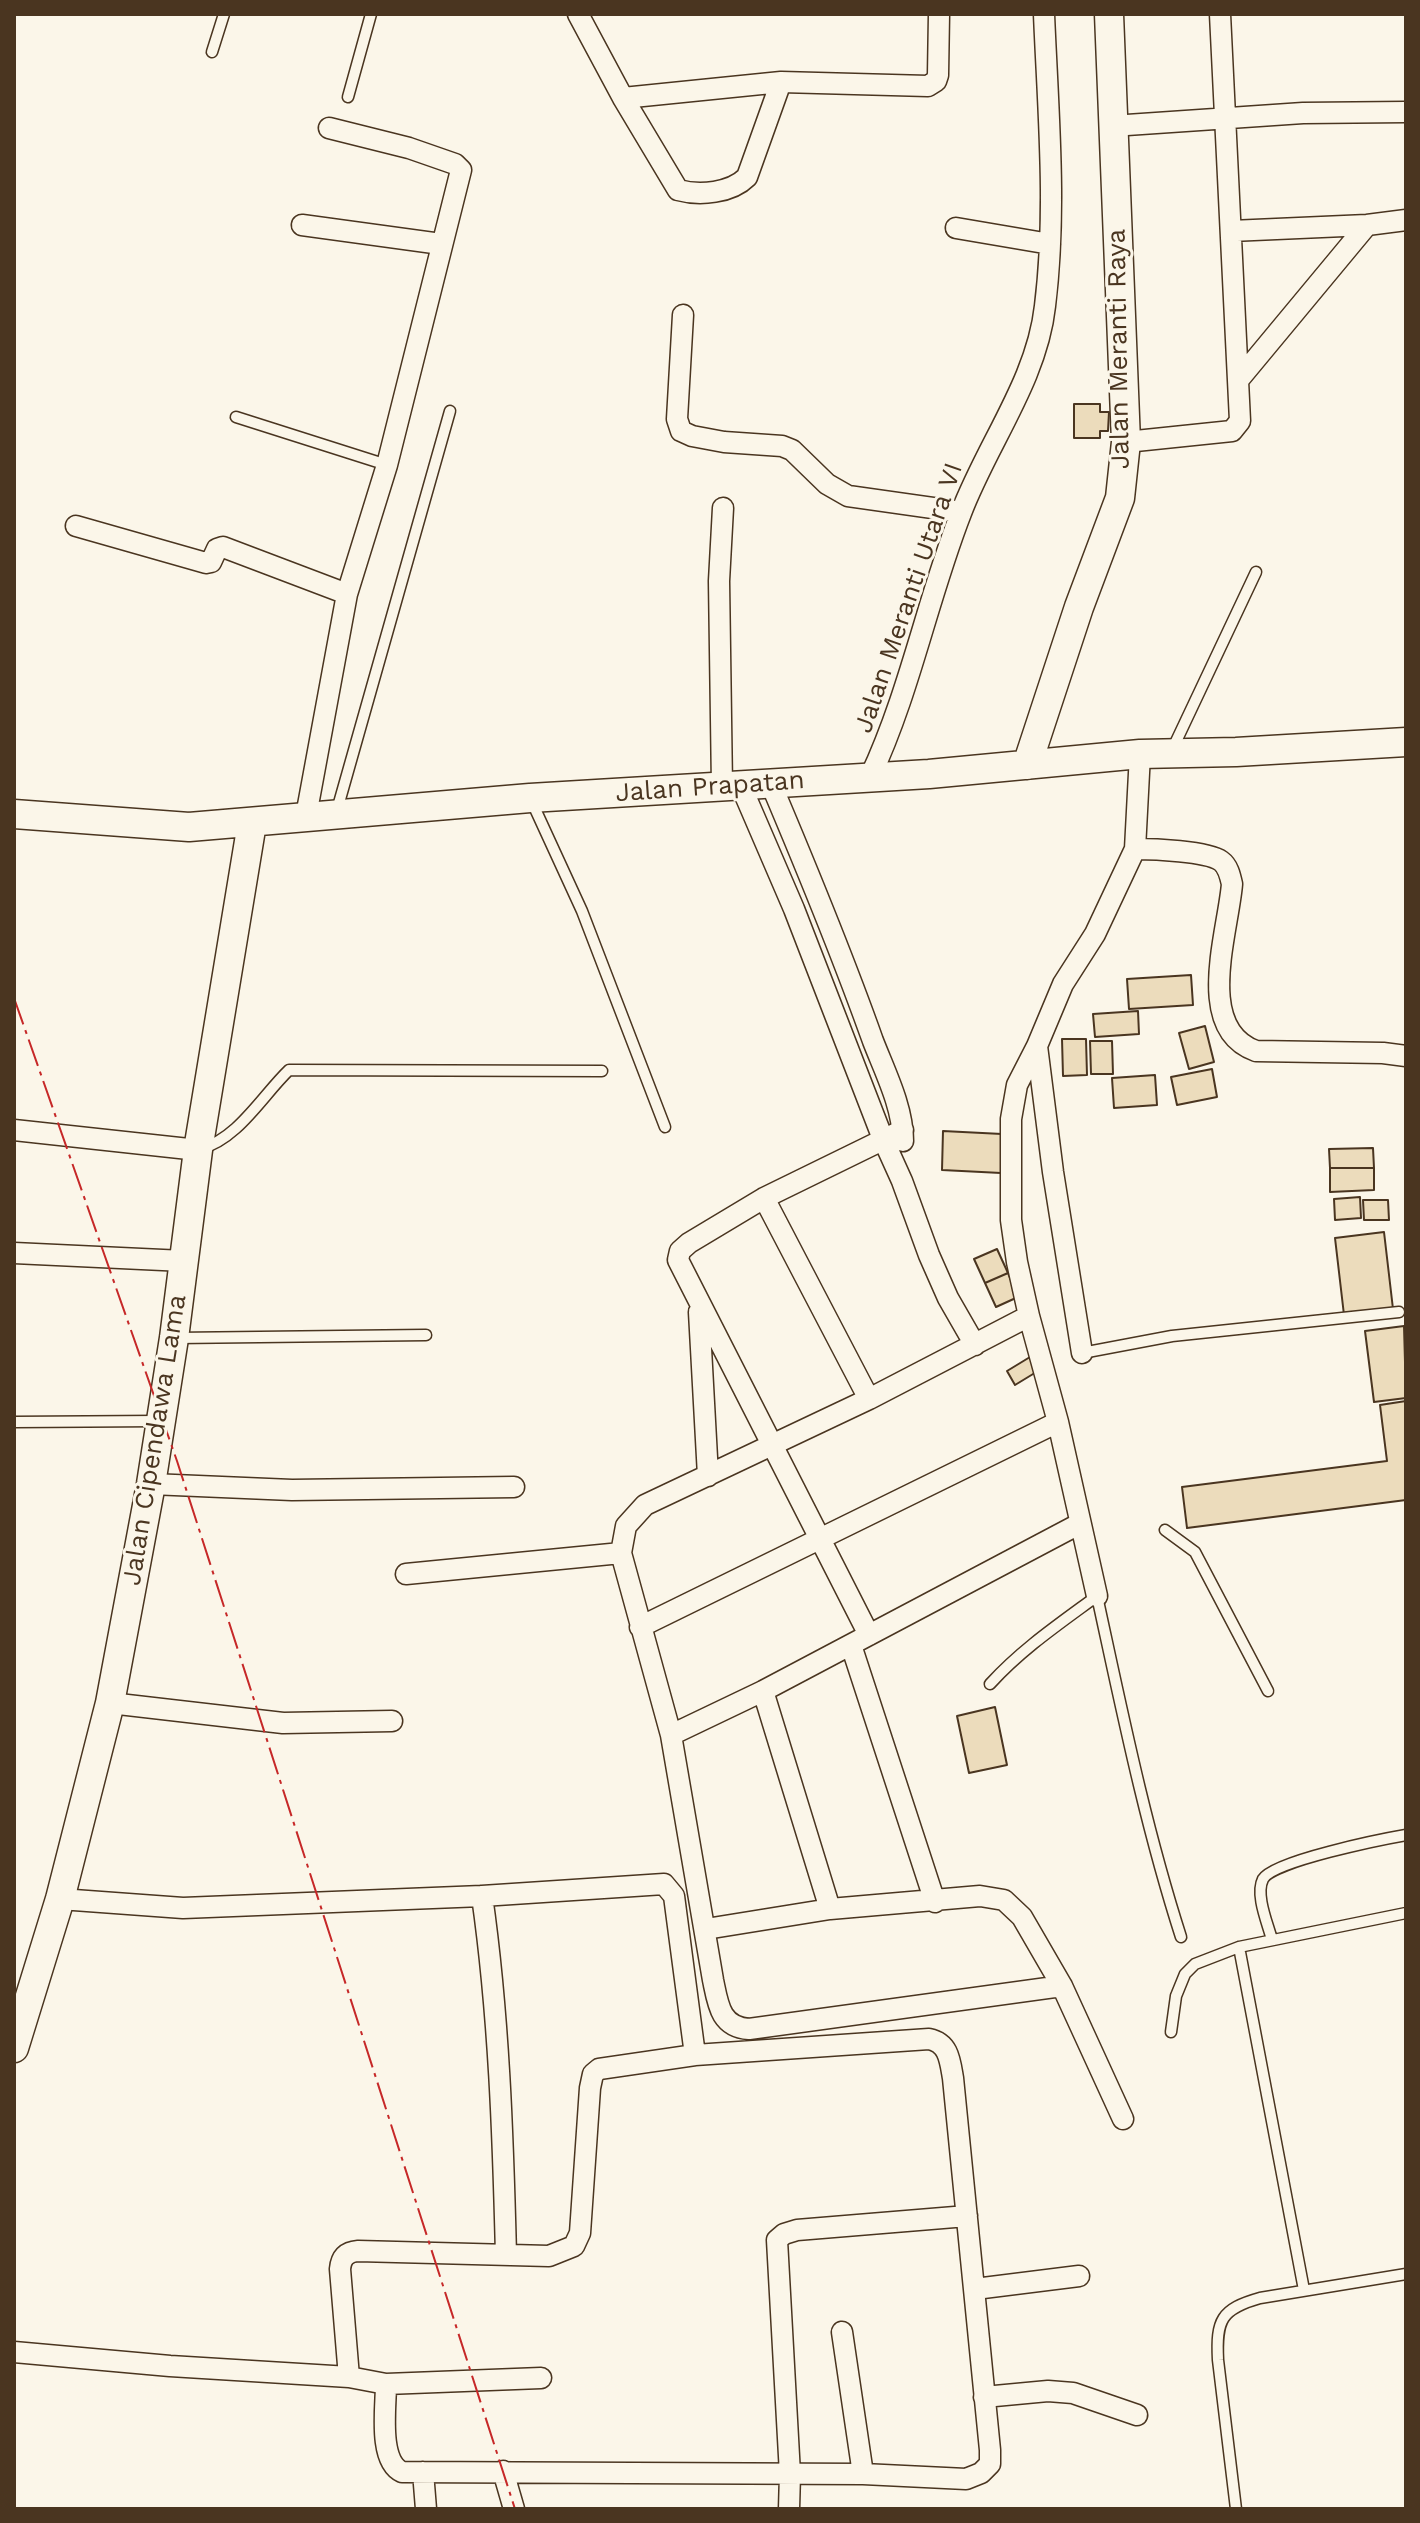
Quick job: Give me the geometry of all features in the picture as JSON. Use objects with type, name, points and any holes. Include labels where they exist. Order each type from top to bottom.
[{"type":"street","points":[[578,14],[678,190],[727,190],[738,186],[747,177],[781,82]]},
{"type":"street","points":[[623,98],[781,82],[928,86],[936,81],[938,75],[939,14]]},
{"type":"street","name":"Jalan Meranti Utara VI","points":[[870,777],[907,685],[961,512],[1034,356],[1045,306],[1050,244],[1044,14]]},
{"type":"street","name":"Jalan Meranti Raya","points":[[1027,765],[1079,607],[1120,498],[1126,442],[1109,14]]},
{"type":"street","points":[[1126,442],[1236,430],[1240,421],[1220,14]]},
{"type":"street","points":[[1112,126],[1303,113],[1406,112]]},
{"type":"street","points":[[306,816],[347,594],[387,465],[460,174],[458,166],[409,148],[329,128]]},
{"type":"street","points":[[1231,231],[1367,225],[1406,220]]},
{"type":"street","points":[[302,225],[441,244]]},
{"type":"street","points":[[1240,378],[1367,225]]},
{"type":"street","points":[[956,228],[1050,244]]},
{"type":"street","points":[[683,315],[677,419],[681,431],[724,442],[782,446],[792,450],[827,484],[848,496],[961,512]]},
{"type":"street","points":[[723,508],[719,581],[731,786],[819,974],[929,1255],[948,1298],[975,1345]]},
{"type":"street","points":[[76,526],[206,563],[211,562],[217,549],[223,547],[347,594]]},
{"type":"street","name":"Jalan Prapatan","points":[[14,814],[189,827],[337,812],[870,777],[1140,754],[1406,742]]},
{"type":"street","points":[[1097,1596],[1058,1422],[1017,1262],[1011,1220],[1009,1144],[1017,1085],[1063,984],[1095,934],[1135,849],[1140,754]]},
{"type":"street","points":[[771,784],[845,963],[895,1101],[903,1130],[902,1181]]},
{"type":"street","name":"Jalan Cipendawa Lama","points":[[14,2048],[28,1979],[60,1899],[110,1703],[151,1484],[174,1338],[198,1150],[252,823]]},
{"type":"street","points":[[1135,849],[1166,850],[1215,858],[1228,869],[1232,884],[1218,984],[1219,1006],[1233,1036],[1244,1047],[1256,1051],[1406,1056]]},
{"type":"street","points":[[819,974],[845,963]]},
{"type":"street","points":[[1037,1046],[1053,1172],[1082,1353]]},
{"type":"street","points":[[14,1130],[198,1150]]},
{"type":"street","points":[[903,1130],[764,1198],[689,1243],[680,1251],[679,1267],[820,1537],[860,1640],[935,1902]]},
{"type":"street","points":[[764,1198],[869,1399]]},
{"type":"street","points":[[14,1253],[184,1261]]},
{"type":"street","points":[[699,1305],[708,1476]]},
{"type":"street","points":[[1029,1316],[869,1399],[645,1505],[626,1526],[621,1553],[671,1735],[718,2004],[726,2021],[740,2028],[1062,1986]]},
{"type":"street","points":[[640,1627],[1058,1422]]},
{"type":"street","points":[[151,1484],[292,1490],[514,1487]]},
{"type":"street","points":[[671,1735],[763,1691],[1079,1524]]},
{"type":"street","points":[[406,1574],[621,1553]]},
{"type":"street","points":[[763,1691],[830,1909]]},
{"type":"street","points":[[110,1703],[283,1723],[392,1721]]},
{"type":"street","points":[[60,1899],[183,1908],[482,1896],[659,1883],[668,1886],[674,1896],[695,2055]]},
{"type":"street","points":[[482,1896],[494,1977],[504,2153],[506,2255]]},
{"type":"street","points":[[706,1929],[830,1909],[980,1896],[1004,1900],[1022,1917],[1062,1986],[1123,2119]]},
{"type":"street","points":[[349,2377],[340,2269],[342,2259],[347,2254],[358,2251],[549,2256],[571,2249],[577,2242],[590,2088],[595,2072],[603,2067],[695,2055],[929,2039],[939,2042],[947,2051],[975,2289],[990,2459],[988,2467],[981,2473],[966,2479],[863,2474],[402,2472],[396,2469],[387,2454],[386,2384]]},
{"type":"street","points":[[789,2509],[790,2474],[777,2240],[797,2230],[967,2216]]},
{"type":"street","points":[[975,2289],[1079,2276]]},
{"type":"street","points":[[842,2332],[863,2474]]},
{"type":"street","points":[[14,2352],[349,2377],[386,2384],[541,2378]]},
{"type":"street","points":[[984,2397],[1048,2391],[1073,2393],[1137,2415]]},
{"type":"street","points":[[503,2471],[514,2509]]},
{"type":"street","points":[[423,2472],[426,2509]]},
{"type":"lane","points":[[212,52],[224,14]]},
{"type":"lane","points":[[348,97],[371,14]]},
{"type":"lane","points":[[337,812],[450,411]]},
{"type":"lane","points":[[236,417],[387,465]]},
{"type":"lane","points":[[1171,752],[1256,572]]},
{"type":"lane","points":[[530,798],[582,911],[665,1127]]},
{"type":"lane","points":[[198,1150],[216,1145],[289,1070],[602,1071]]},
{"type":"lane","points":[[1082,1353],[1172,1336],[1399,1312]]},
{"type":"lane","points":[[174,1338],[426,1335]]},
{"type":"lane","points":[[14,1422],[161,1421]]},
{"type":"lane","points":[[1165,1530],[1195,1552],[1268,1691]]},
{"type":"lane","points":[[990,1684],[1046,1632],[1097,1596],[1132,1759],[1160,1870],[1181,1937]]},
{"type":"lane","points":[[1272,1940],[1262,1898],[1265,1875],[1356,1844],[1406,1835]]},
{"type":"lane","points":[[1171,2032],[1172,2009],[1185,1974],[1195,1964],[1239,1947],[1406,1913]]},
{"type":"lane","points":[[1239,1947],[1304,2290]]},
{"type":"lane","points":[[1236,2509],[1218,2360],[1219,2326],[1223,2317],[1241,2303],[1406,2274]]},
{"type":"building","points":[[1074,404],[1100,404],[1100,412],[1109,412],[1108,431],[1100,431],[1100,438],[1074,438]]},
{"type":"building","points":[[1191,975],[1193,1005],[1129,1009],[1127,979]]},
{"type":"building","points":[[1138,1011],[1139,1034],[1095,1037],[1093,1014]]},
{"type":"building","points":[[1205,1026],[1214,1062],[1189,1069],[1179,1033]]},
{"type":"building","points":[[1062,1039],[1086,1039],[1087,1075],[1063,1076]]},
{"type":"building","points":[[1090,1041],[1112,1041],[1113,1074],[1091,1074]]},
{"type":"building","points":[[1212,1069],[1217,1097],[1177,1105],[1171,1077]]},
{"type":"building","points":[[1155,1075],[1157,1105],[1114,1108],[1112,1078]]},
{"type":"building","points":[[943,1131],[1002,1134],[1001,1173],[942,1170]]},
{"type":"building","points":[[1373,1148],[1374,1168],[1330,1168],[1329,1149]]},
{"type":"building","points":[[1330,1168],[1374,1168],[1374,1190],[1330,1192]]},
{"type":"building","points":[[1360,1197],[1361,1218],[1335,1220],[1334,1199]]},
{"type":"building","points":[[1363,1200],[1388,1200],[1389,1220],[1364,1220]]},
{"type":"building","points":[[1384,1232],[1393,1309],[1344,1315],[1335,1238]]},
{"type":"building","points":[[997,1249],[1008,1273],[985,1283],[974,1259]]},
{"type":"building","points":[[1008,1273],[1018,1297],[996,1307],[985,1283]]},
{"type":"building","points":[[1404,1326],[1406,1398],[1374,1402],[1365,1331]]},
{"type":"building","points":[[1030,1357],[1038,1371],[1015,1385],[1007,1371]]},
{"type":"building","points":[[1406,1401],[1406,1500],[1187,1528],[1182,1487],[1387,1461],[1380,1405]]},
{"type":"building","points":[[995,1707],[1007,1765],[969,1773],[957,1716]]},
{"type":"power","points":[[14,998],[177,1461],[515,2509]]}]
